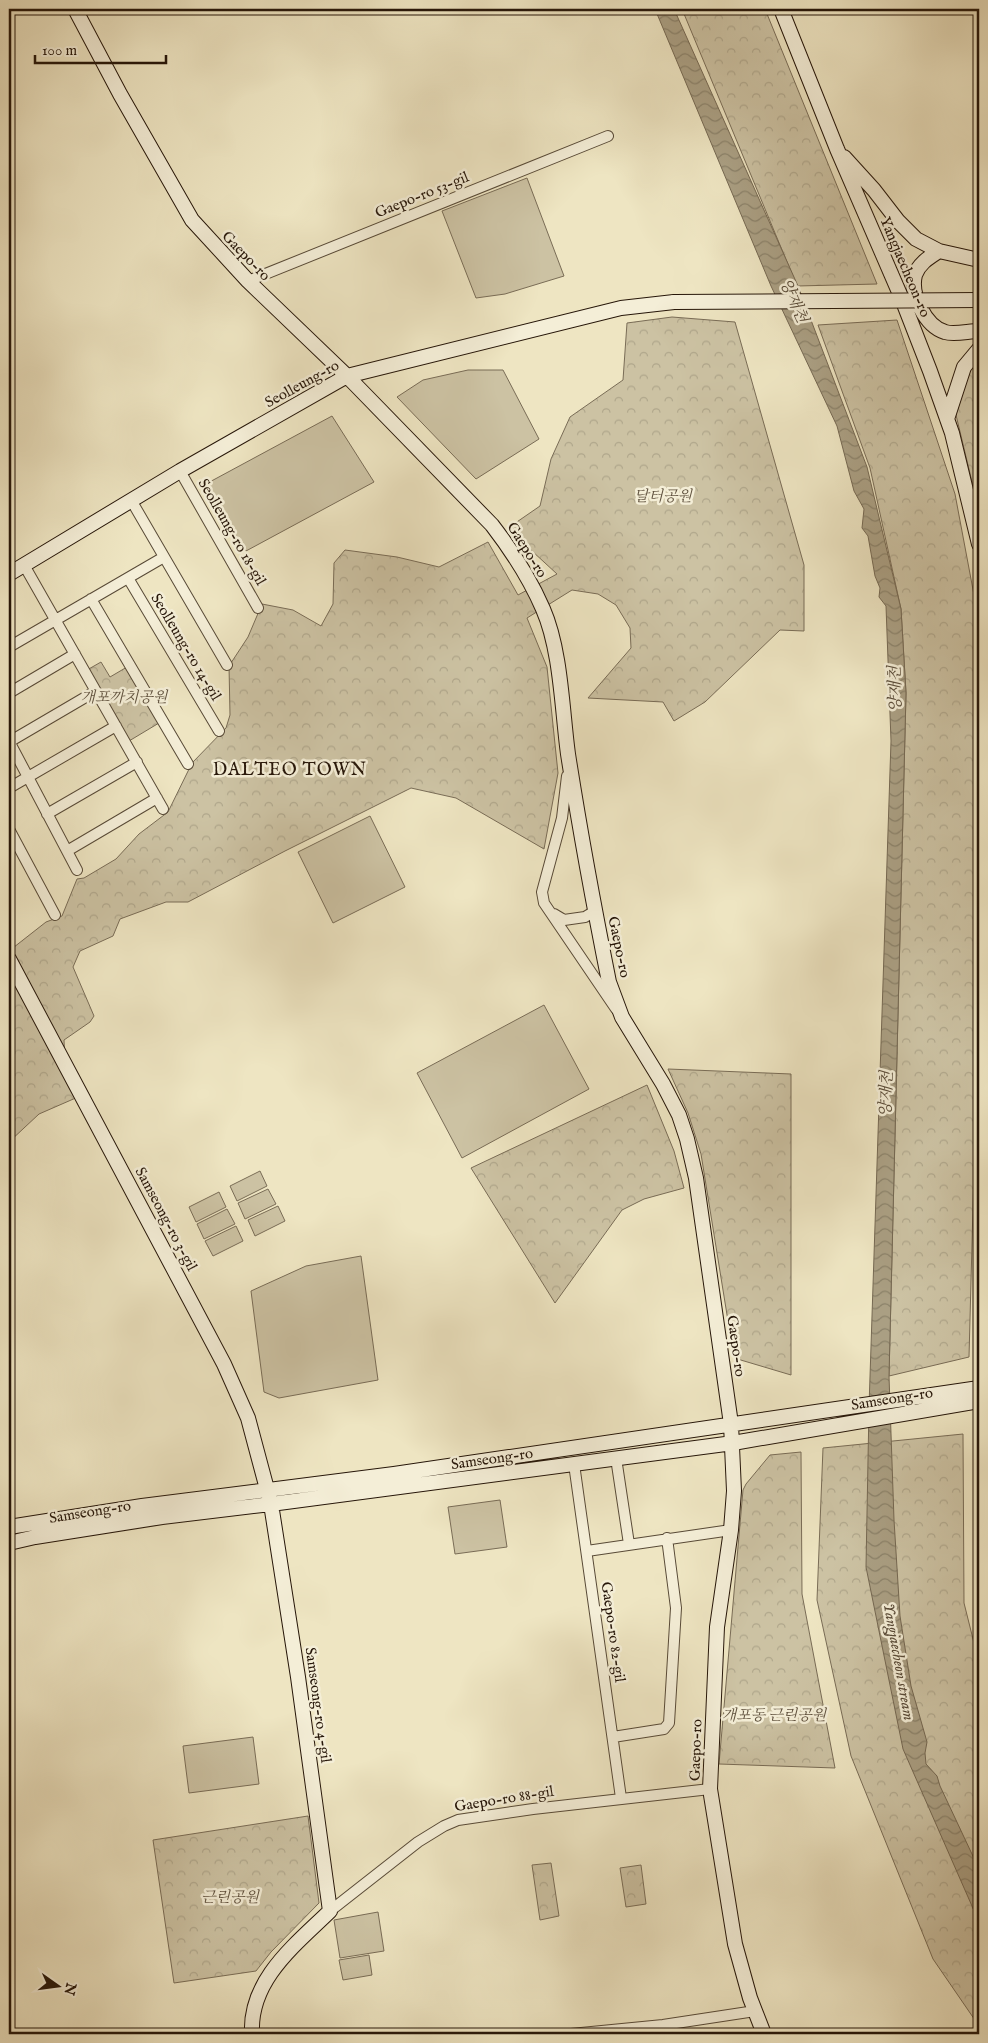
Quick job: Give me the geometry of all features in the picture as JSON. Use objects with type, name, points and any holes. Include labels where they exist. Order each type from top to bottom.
[{"type":"street","name":"Gaepo-ro","points":[[75,9],[180,203],[192,220],[248,281],[347,376],[492,525],[525,574],[544,610],[556,658],[568,756],[609,982],[622,1017],[663,1084],[679,1115],[696,1178],[733,1442],[734,1491],[731,1530],[718,1627],[710,1789],[734,1944],[764,2034]]},
{"type":"street","name":"Yangjaecheon-ro","points":[[781,9],[837,149],[902,299],[930,370],[952,434],[979,544]]},
{"type":"street","name":"Gaepo-ro 53-gil","points":[[248,281],[608,136]]},
{"type":"street","points":[[837,149],[874,190],[898,221],[916,239],[940,251],[979,260]]},
{"type":"street","points":[[940,251],[924,261],[916,273],[914,288],[924,314],[936,328],[947,333],[979,330]]},
{"type":"street","name":"Seolleung-ro","points":[[9,574],[180,471],[347,376],[621,308],[674,302],[979,300]]},
{"type":"street","points":[[947,419],[964,367],[979,349]]},
{"type":"street","name":"Seolleung-ro 18-gil","points":[[180,471],[258,608]]},
{"type":"street","points":[[131,500],[227,665]]},
{"type":"street","points":[[9,647],[164,557]]},
{"type":"street","points":[[24,565],[163,809]]},
{"type":"street","name":"Seolleung-ro 14-gil","points":[[128,578],[218,731]]},
{"type":"street","points":[[91,599],[188,764]]},
{"type":"street","points":[[9,693],[75,654]]},
{"type":"street","points":[[77,870],[9,741],[96,691]]},
{"type":"street","points":[[9,788],[116,726]]},
{"type":"street","points":[[568,756],[562,818],[542,892],[544,903],[600,988],[622,1017]]},
{"type":"street","points":[[48,814],[136,762]]},
{"type":"street","points":[[67,851],[157,798]]},
{"type":"street","points":[[9,829],[55,915]]},
{"type":"street","points":[[549,911],[564,920],[586,917],[595,911]]},
{"type":"street","name":"Samseong-ro 3-gil","points":[[9,958],[224,1364],[248,1418],[271,1504]]},
{"type":"street","name":"Samseong-ro","points":[[9,1527],[132,1507],[394,1474],[979,1388]]},
{"type":"street","name":"Samseong-ro","points":[[9,1543],[35,1537],[162,1517],[733,1442],[979,1401]]},
{"type":"street","points":[[616,1458],[629,1544]]},
{"type":"street","name":"Gaepo-ro 82-gil","points":[[574,1464],[621,1798]]},
{"type":"street","name":"Samseong-ro 4-gil","points":[[271,1504],[298,1677],[330,1910]]},
{"type":"street","points":[[587,1551],[731,1530]]},
{"type":"street","points":[[612,1736],[664,1729],[668,1724],[676,1608],[667,1538]]},
{"type":"street","name":"Gaepo-ro 88-gil","points":[[330,1910],[418,1842],[453,1822],[524,1810],[710,1789]]},
{"type":"street","points":[[252,2034],[255,2002],[264,1981],[292,1948],[330,1910]]},
{"type":"street","points":[[571,2034],[663,2025],[755,2011]]},
{"type":"green space","points":[[682,9],[765,9],[877,284],[797,286]]},
{"type":"green space","points":[[527,178],[564,276],[505,294],[476,298],[442,211]]},
{"type":"green space","name":"달터공원","points":[[672,317],[735,322],[804,565],[804,631],[780,630],[705,702],[674,721],[663,702],[588,698],[631,648],[630,628],[616,605],[598,594],[572,590],[527,618],[547,667],[558,773],[544,849],[456,798],[411,788],[188,902],[166,902],[120,919],[113,936],[80,951],[73,967],[94,1016],[90,1022],[64,1040],[65,1063],[78,1097],[39,1114],[9,1142],[9,951],[46,922],[62,916],[77,879],[84,878],[116,859],[139,834],[168,812],[192,763],[226,728],[230,715],[229,666],[248,637],[262,604],[293,610],[321,626],[333,604],[334,563],[345,550],[397,557],[439,567],[488,542],[518,595],[557,574],[532,551],[511,526],[540,506],[551,459],[570,417],[623,380],[627,323]]},
{"type":"green space","points":[[897,320],[955,494],[977,611],[979,641],[979,980],[969,1357],[889,1376],[906,693],[901,609],[870,468],[818,325]]},
{"type":"green space","points":[[979,348],[979,511],[956,415],[959,389]]},
{"type":"green space","points":[[468,370],[503,370],[539,439],[476,479],[397,397],[423,380]]},
{"type":"green space","points":[[332,416],[374,482],[246,551],[204,485]]},
{"type":"green space","name":"개포까치공원","points":[[101,662],[110,677],[127,667],[159,723],[129,741],[87,670]]},
{"type":"green space","points":[[370,816],[405,887],[333,923],[298,852]]},
{"type":"green space","points":[[544,1005],[589,1089],[462,1158],[417,1073]]},
{"type":"green space","points":[[668,1069],[791,1074],[791,1375],[734,1358],[701,1154],[688,1113]]},
{"type":"green space","points":[[647,1085],[674,1151],[684,1188],[644,1199],[622,1210],[555,1303],[471,1168]]},
{"type":"green space","points":[[260,1171],[267,1186],[237,1201],[230,1186]]},
{"type":"green space","points":[[268,1189],[276,1204],[245,1219],[238,1203]]},
{"type":"green space","points":[[219,1192],[226,1207],[196,1222],[189,1207]]},
{"type":"green space","points":[[278,1206],[285,1221],[255,1236],[248,1220]]},
{"type":"green space","points":[[227,1209],[235,1224],[204,1239],[197,1224]]},
{"type":"green space","points":[[236,1226],[243,1241],[213,1256],[205,1241]]},
{"type":"green space","points":[[361,1256],[378,1380],[279,1398],[264,1392],[251,1291],[306,1266]]},
{"type":"green space","points":[[963,1434],[964,1603],[979,1663],[979,2026],[933,1959],[851,1756],[817,1600],[823,1448]]},
{"type":"green space","name":"개포동 근린공원","points":[[801,1452],[802,1594],[835,1768],[719,1764],[743,1490],[770,1455]]},
{"type":"green space","points":[[500,1500],[507,1547],[455,1554],[448,1507]]},
{"type":"green space","points":[[253,1737],[259,1784],[189,1793],[183,1746]]},
{"type":"green space","name":"근린공원","points":[[308,1816],[319,1903],[271,1952],[256,1971],[174,1983],[153,1840]]},
{"type":"green space","points":[[551,1863],[559,1916],[540,1920],[532,1865]]},
{"type":"green space","points":[[641,1865],[646,1904],[626,1907],[620,1868]]},
{"type":"green space","points":[[378,1912],[384,1951],[340,1958],[334,1920]]},
{"type":"green space","points":[[369,1955],[372,1975],[343,1980],[339,1960]]},
{"type":"water","points":[[655,9],[674,9],[798,286],[867,467],[901,609],[906,693],[889,1376],[894,1520],[900,1616],[911,1686],[927,1742],[926,1764],[937,1776],[979,1869],[979,1922],[903,1749],[866,1567],[869,1407],[891,741],[886,606],[879,597],[880,588],[875,576],[868,536],[862,528],[864,509],[854,491],[837,426],[771,286]]},
{"type":"district","name":"DALTEO TOWN","points":[[290,770]]},
{"type":"water label","name":"양재천","points":[[793,301]]},
{"type":"water label","name":"양재천","points":[[896,689]]},
{"type":"water label","name":"양재천","points":[[887,1094]]},
{"type":"water label","name":"Yangjaecheon stream","points":[[898,1662]]}]
